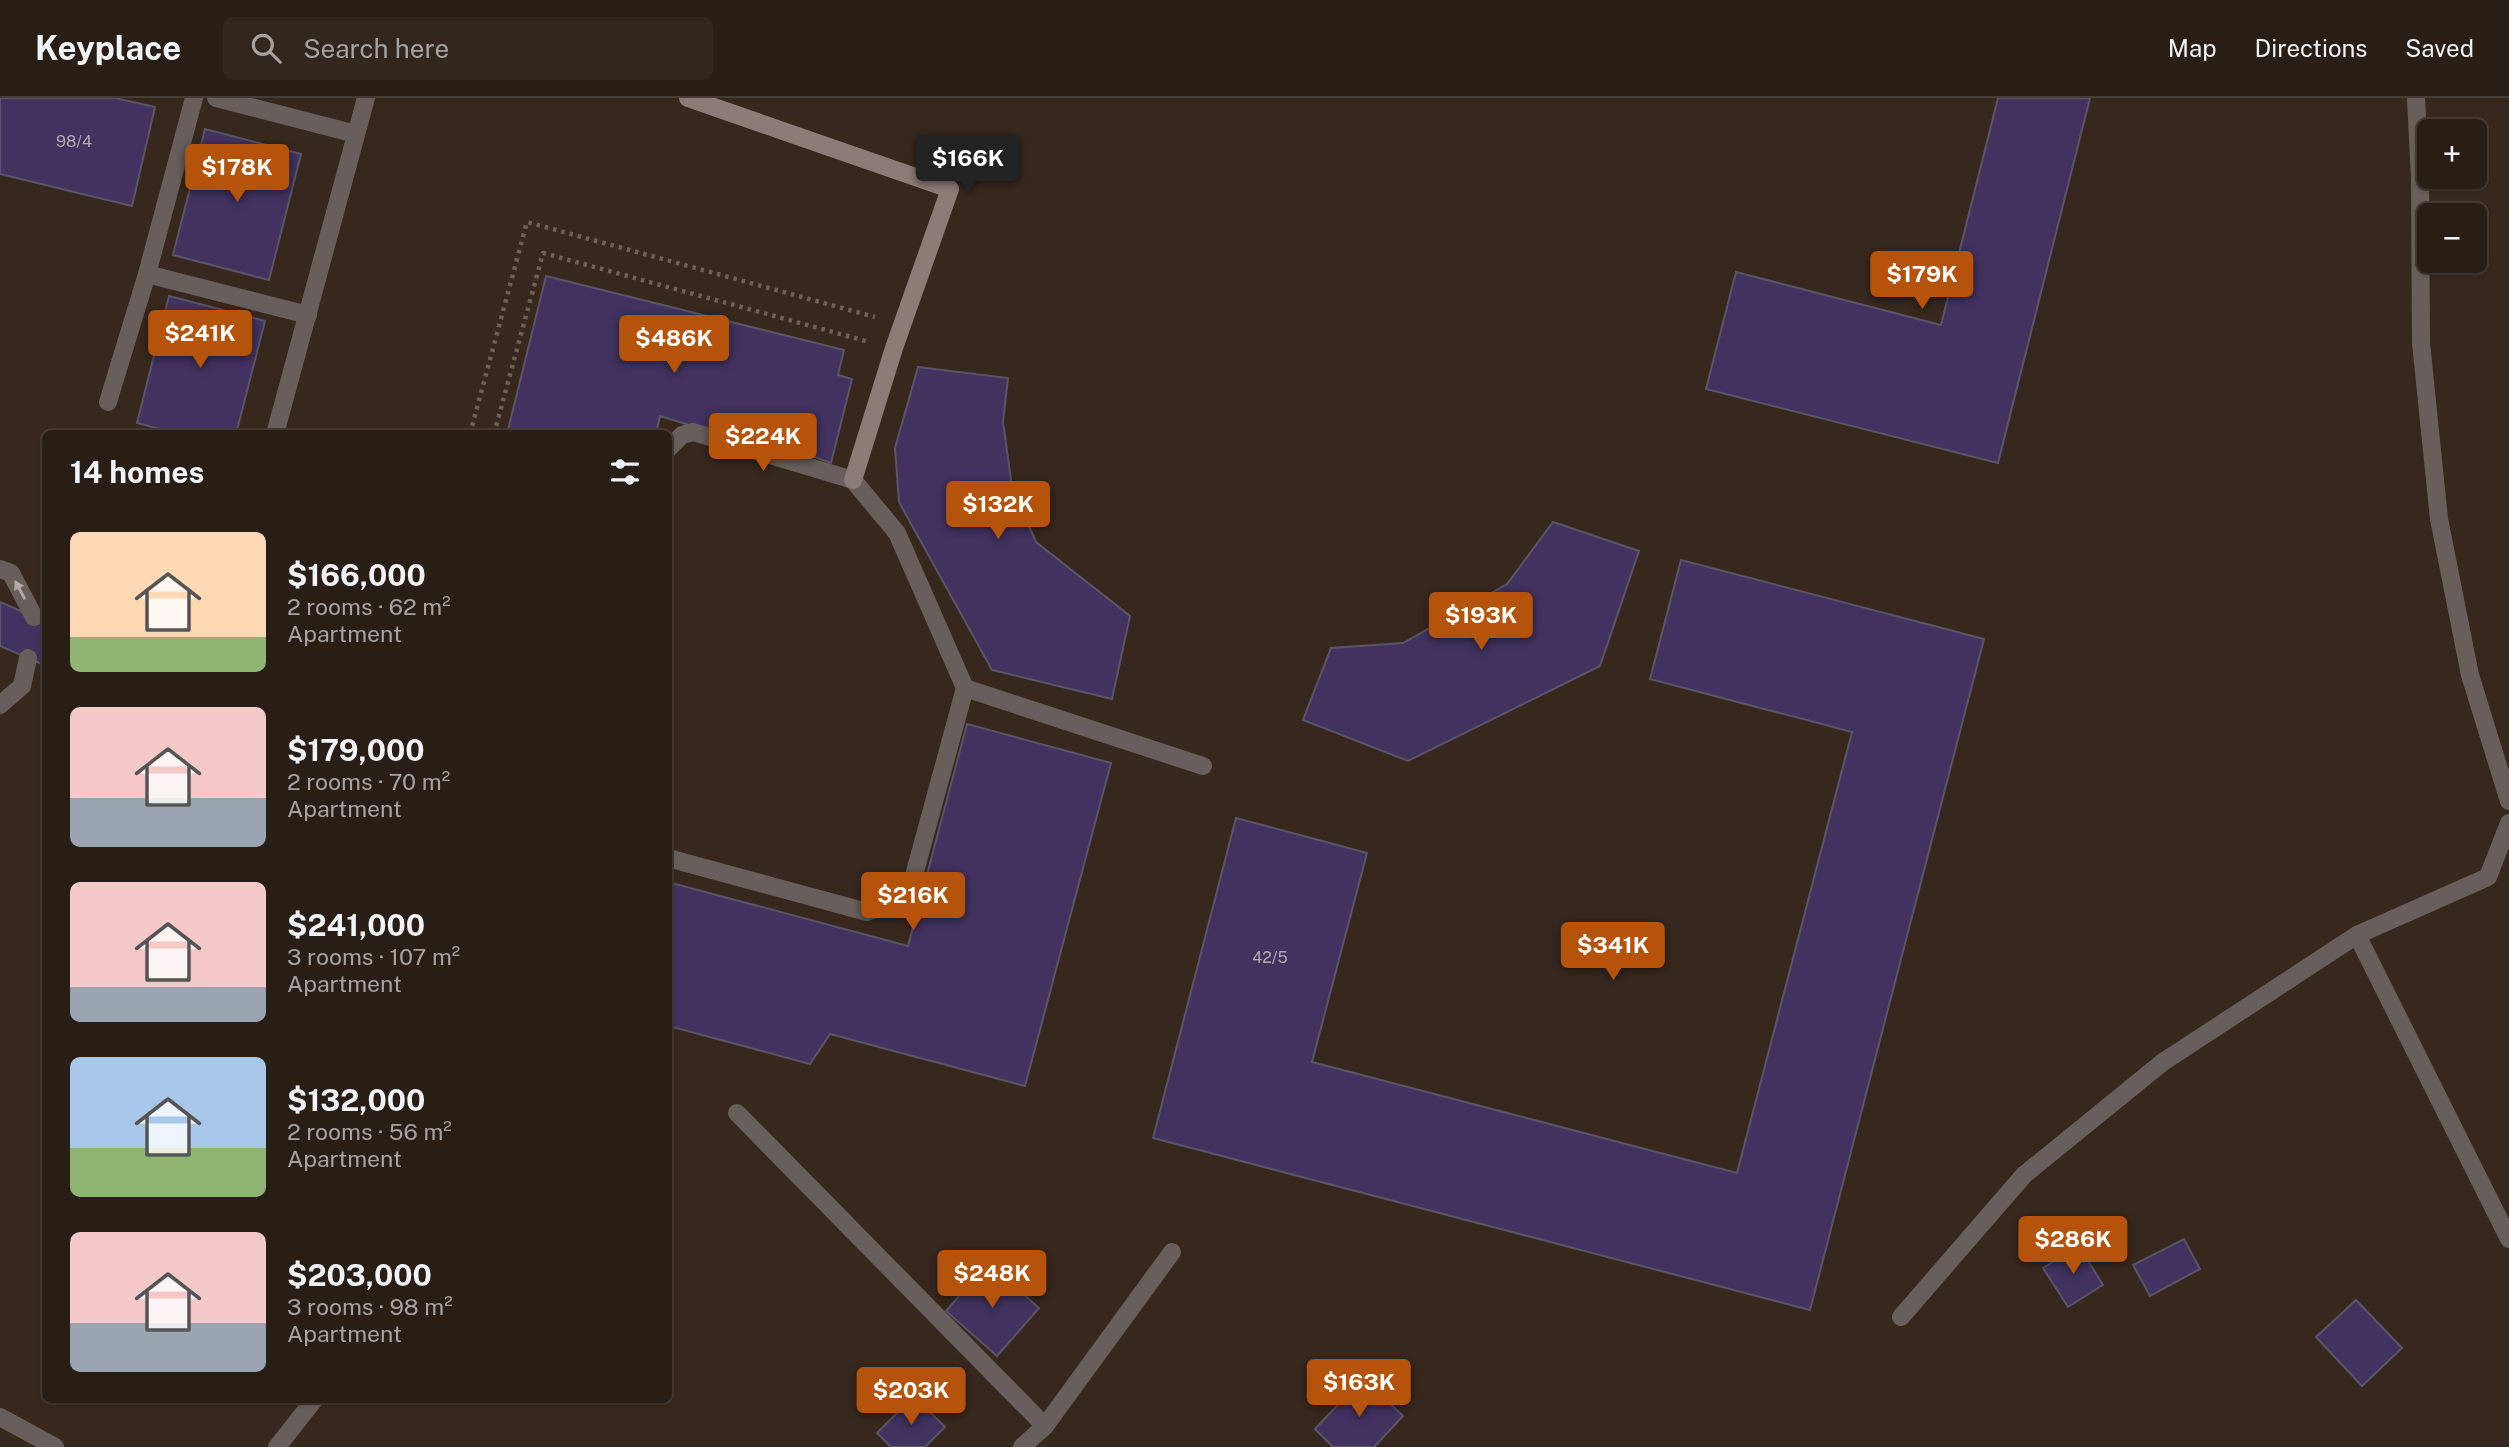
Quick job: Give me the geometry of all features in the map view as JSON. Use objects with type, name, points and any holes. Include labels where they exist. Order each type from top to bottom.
[{"type":"main road","points":[[688,98],[950,189],[894,348],[853,480]]},
{"type":"street","points":[[108,402],[194,98]]},
{"type":"street","points":[[216,98],[356,134]]},
{"type":"street","points":[[276,430],[366,98]]},
{"type":"street","points":[[2416,98],[2420,178],[2421,343],[2439,519],[2470,675],[2509,801]]},
{"type":"street","points":[[146,274],[307,315]]},
{"type":"street","points":[[672,445],[682,435],[693,432],[853,480],[897,533],[965,688],[914,879],[899,901],[867,912],[672,860]]},
{"type":"street","points":[[0,569],[11,573],[34,617]]},
{"type":"street","points":[[0,705],[22,686],[28,658]]},
{"type":"street","points":[[965,688],[1203,765]]},
{"type":"street","points":[[1901,1317],[2024,1175],[2163,1062],[2357,935],[2488,877],[2509,823]]},
{"type":"street","points":[[2357,935],[2509,1239]]},
{"type":"street","points":[[737,1113],[1045,1426]]},
{"type":"street","points":[[1022,1447],[1045,1426],[1172,1252]]},
{"type":"street","points":[[277,1447],[312,1403]]},
{"type":"street","points":[[0,1417],[55,1447]]},
{"type":"path","points":[[471,430],[527,222],[902,325]]},
{"type":"path","points":[[495,430],[542,253],[894,348]]},
{"type":"building","points":[[0,98],[115,98],[155,107],[132,206],[0,174]]},
{"type":"building","points":[[1998,98],[2090,98],[1998,463],[1706,389],[1736,272],[1941,325]]},
{"type":"building","points":[[205,129],[301,154],[269,280],[173,255]]},
{"type":"building","points":[[546,276],[844,350],[838,375],[852,379],[831,463],[812,456],[810,462],[660,416],[657,430],[508,430]]},
{"type":"building","points":[[169,296],[265,321],[237,430],[164,430],[137,423]]},
{"type":"building","points":[[918,367],[1008,378],[1003,422],[1012,487],[1036,542],[1130,616],[1112,699],[992,670],[899,502],[895,448]]},
{"type":"building","points":[[1553,522],[1639,551],[1600,666],[1408,761],[1303,720],[1331,648],[1403,643],[1507,584]]},
{"type":"building","points":[[1681,560],[1984,639],[1810,1310],[1153,1138],[1236,818],[1367,853],[1312,1062],[1737,1173],[1852,732],[1650,679]]},
{"type":"building","points":[[0,602],[42,620],[42,664],[0,646]]},
{"type":"building","points":[[967,724],[1111,763],[1025,1086],[830,1034],[810,1064],[672,1027],[672,883],[908,946]]},
{"type":"building","points":[[2184,1239],[2200,1269],[2150,1296],[2133,1265]]},
{"type":"building","points":[[2079,1246],[2103,1285],[2068,1307],[2043,1268]]},
{"type":"building","points":[[988,1263],[1039,1308],[997,1356],[946,1311]]},
{"type":"building","points":[[2356,1300],[2402,1348],[2362,1386],[2316,1337]]},
{"type":"building","points":[[1363,1378],[1403,1416],[1374,1447],[1333,1447],[1315,1429]]},
{"type":"building","points":[[914,1396],[945,1427],[925,1447],[891,1447],[877,1433]]}]
